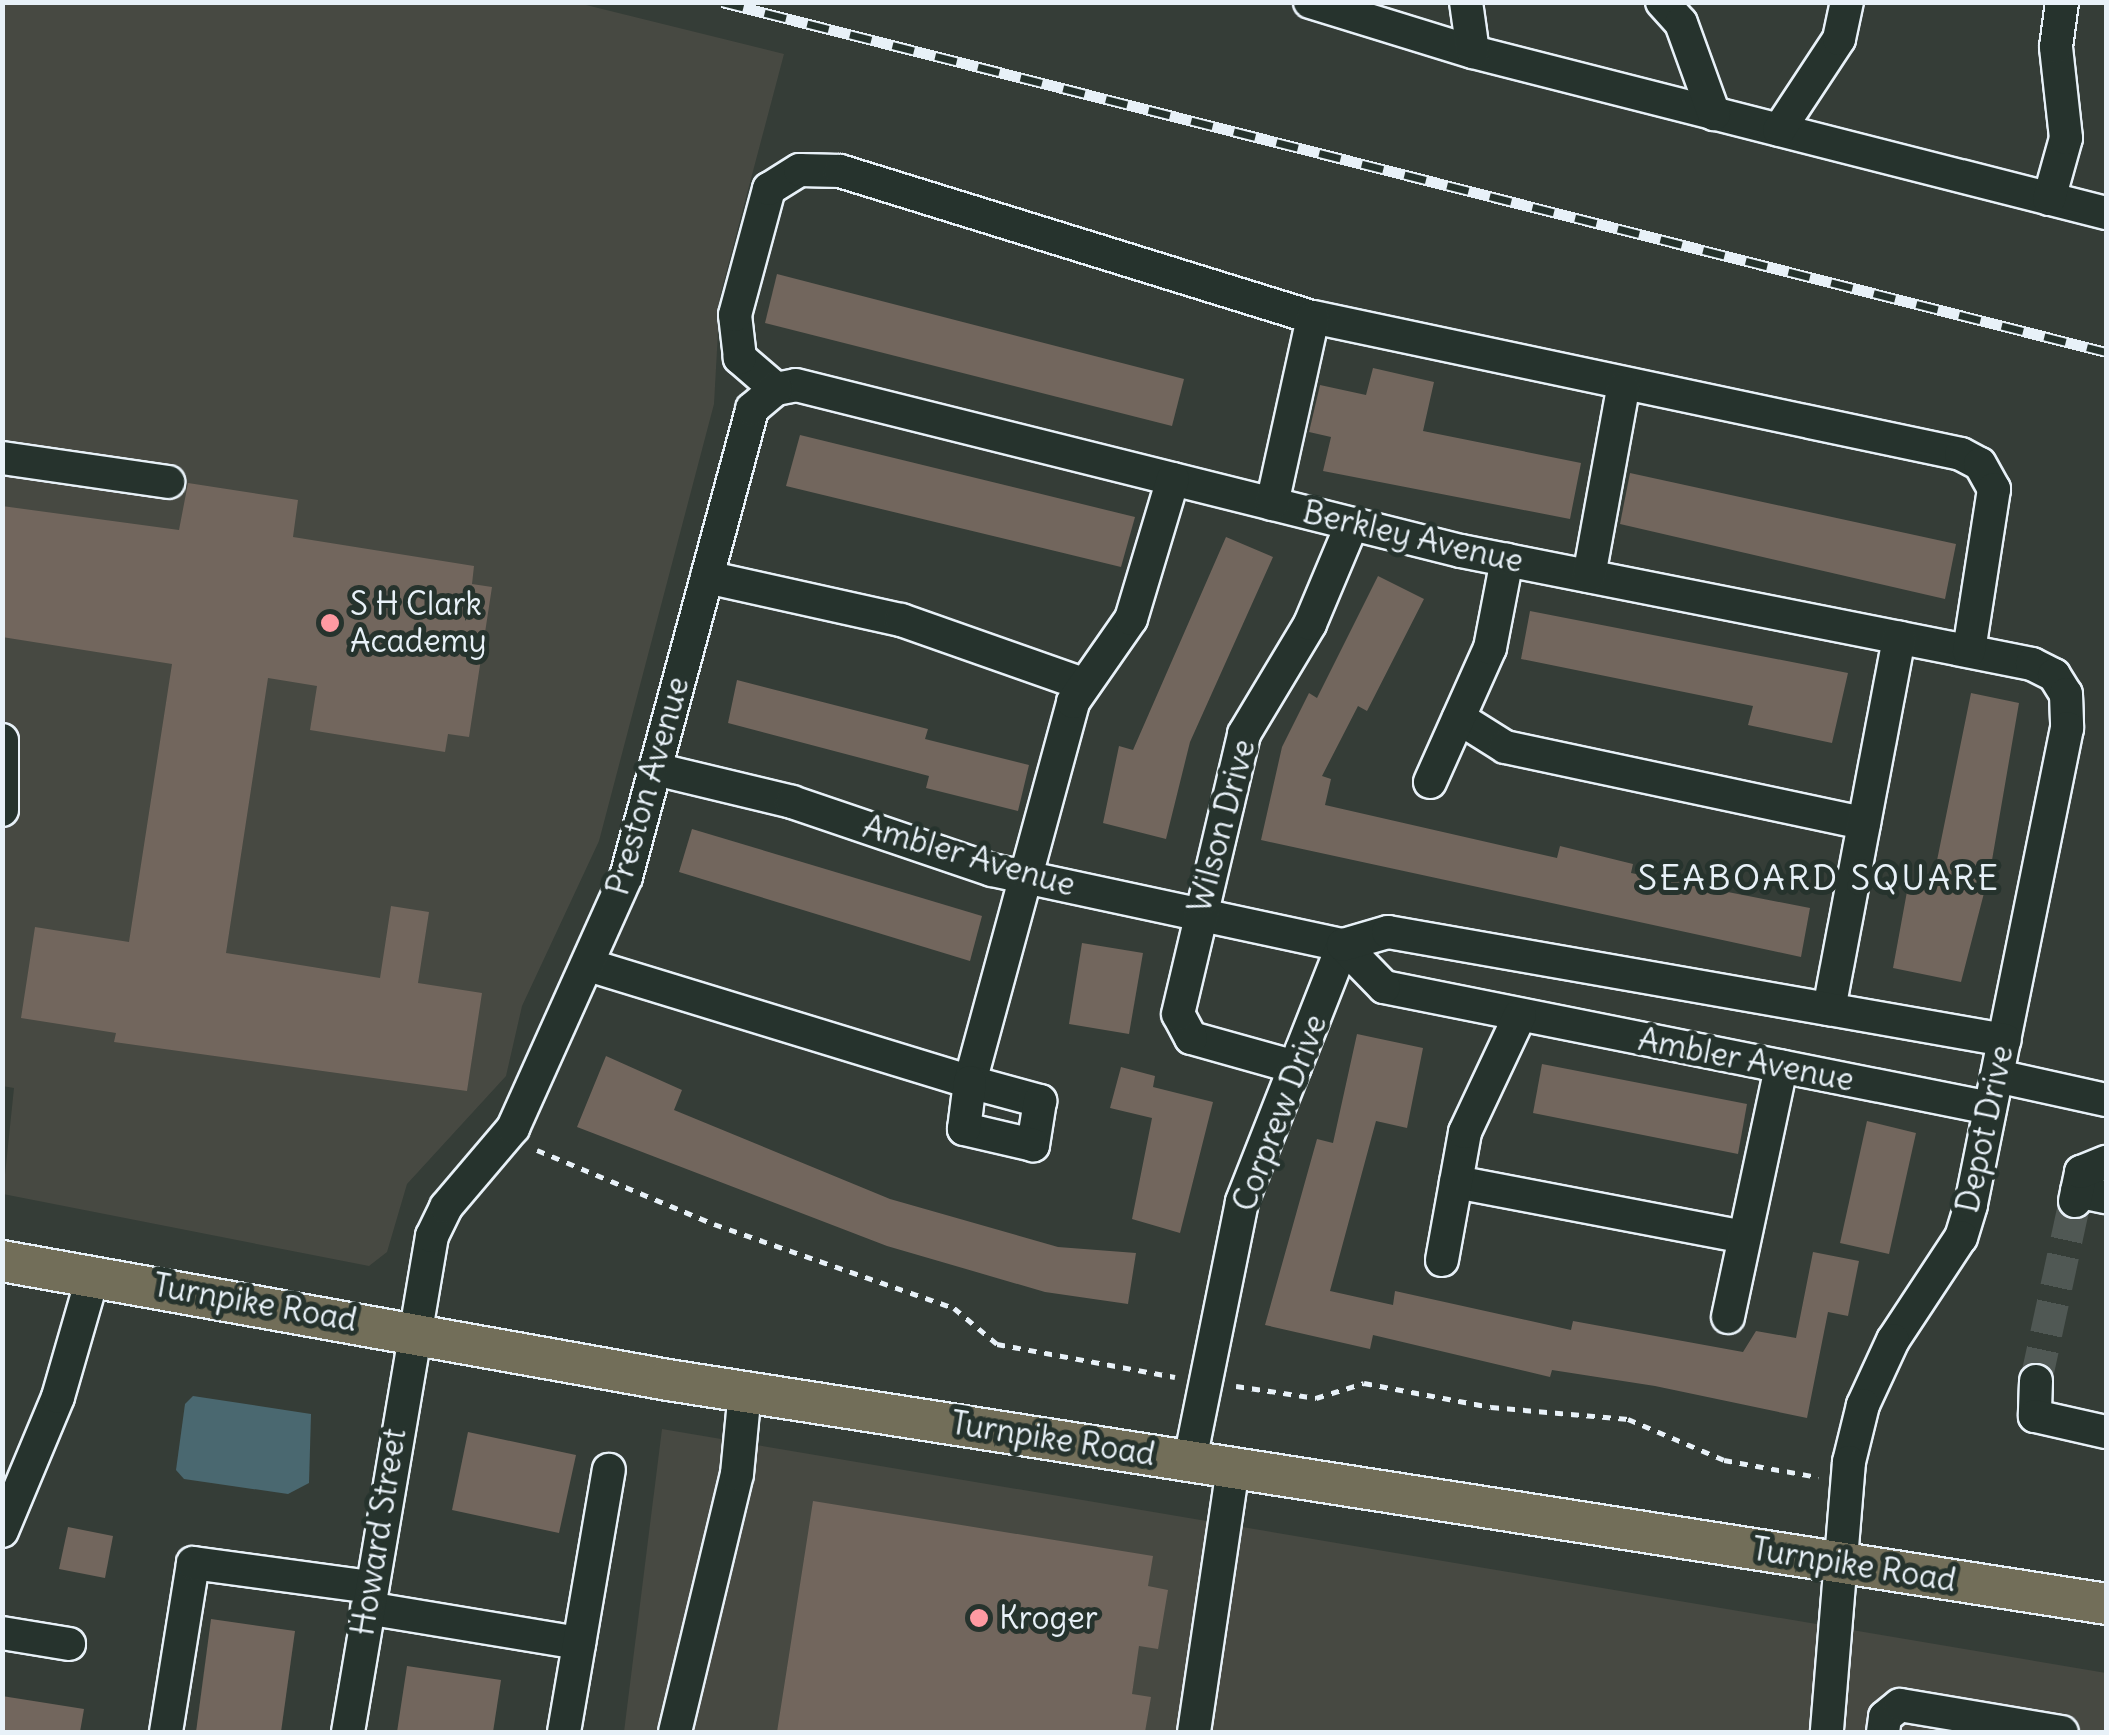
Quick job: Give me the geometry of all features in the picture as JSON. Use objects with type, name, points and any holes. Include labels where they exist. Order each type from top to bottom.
[{"type":"main road","name":"Turnpike Road","points":[[2,1261],[745,1392],[2106,1604]]},
{"type":"street","points":[[1310,2],[1472,52],[2106,213]]},
{"type":"street","points":[[1466,2],[1472,52]]},
{"type":"street","points":[[1662,2],[1681,23],[1714,114]]},
{"type":"street","points":[[1779,130],[1840,39],[1846,2]]},
{"type":"street","points":[[2049,198],[2066,138],[2056,46],[2062,2]]},
{"type":"street","points":[[776,389],[740,358],[736,315],[769,189],[800,170],[840,172],[1313,317],[1623,388],[1961,454],[1980,464],[1994,489],[1969,651]]},
{"type":"street","points":[[1272,504],[1313,317]]},
{"type":"street","name":"Berkley Avenue","points":[[776,389],[796,385],[1508,560],[1969,651],[2054,675]]},
{"type":"street","points":[[1589,576],[1623,388]]},
{"type":"street","name":"Preston Avenue","points":[[411,1331],[446,1206],[513,1128],[626,877],[752,409],[776,389]]},
{"type":"street","points":[[2,458],[168,482]]},
{"type":"street","points":[[588,965],[970,1082],[1022,878],[1080,683],[1130,620],[1173,479]]},
{"type":"street","name":"Wilson Drive","points":[[1295,1067],[1181,1030],[1198,913],[1244,734],[1310,624],[1352,524]]},
{"type":"street","points":[[1430,782],[1490,648],[1508,560]]},
{"type":"street","points":[[707,577],[901,620],[1080,683]]},
{"type":"street","points":[[1828,1010],[1899,638]]},
{"type":"street","name":"Depot Drive","points":[[1828,1732],[1848,1483],[1862,1405],[1894,1340],[1961,1236],[2005,1040],[2066,728],[2066,694],[2054,675]]},
{"type":"street","points":[[1458,718],[1505,747],[1864,823]]},
{"type":"street","points":[[2,740],[2,810]]},
{"type":"street","name":"Ambler Avenue","points":[[656,769],[792,802],[1022,878],[1343,945],[1388,932],[2005,1040]]},
{"type":"street","name":"Ambler Avenue","points":[[1343,945],[1384,987],[1520,1015],[1781,1067],[1993,1092],[2106,1100]]},
{"type":"street","name":"Corprew Drive","points":[[1190,1460],[1242,1202],[1343,945]]},
{"type":"street","points":[[1442,1260],[1465,1132],[1520,1015]]},
{"type":"street","points":[[1728,1317],[1781,1067]]},
{"type":"street","points":[[2086,1196],[2081,1172],[2106,1162]]},
{"type":"street","points":[[1456,1182],[1744,1237]]},
{"type":"street","points":[[2,1531],[58,1398],[94,1276]]},
{"type":"street","name":"Howard Street","points":[[348,1732],[411,1331]]},
{"type":"street","points":[[2036,1381],[2034,1416],[2106,1432]]},
{"type":"street","points":[[675,1732],[737,1474],[745,1392]]},
{"type":"street","points":[[1194,1732],[1233,1467]]},
{"type":"street","points":[[564,1732],[608,1470]]},
{"type":"street","points":[[166,1732],[193,1563],[579,1644]]},
{"type":"street","points":[[2,1633],[69,1644]]},
{"type":"street","points":[[1883,1732],[1891,1709],[1911,1720],[2062,1732]]},
{"type":"path","points":[[531,1148],[714,1224],[954,1308],[997,1344],[1166,1376]]},
{"type":"path","points":[[1237,1386],[1316,1398],[1364,1383],[1490,1407],[1628,1419],[1724,1460],[1848,1483]]},
{"type":"shaded area","name":"S H Clark Academy","points":[[2,3],[578,3],[784,54],[720,296],[714,404],[599,841],[522,1006],[506,1076],[407,1184],[387,1252],[369,1266],[3,1194],[14,1088],[2,1086]]},
{"type":"shaded area","points":[[662,1429],[2106,1673],[2106,1732],[624,1732]]},
{"type":"water","points":[[193,1396],[311,1414],[309,1483],[288,1494],[184,1479],[176,1470],[185,1404]]},
{"type":"building","points":[[777,274],[1184,379],[1172,426],[765,323]]},
{"type":"building","points":[[1373,368],[1434,382],[1423,431],[1581,463],[1570,519],[1323,471],[1331,437],[1309,432],[1320,385],[1366,395]]},
{"type":"building","points":[[800,435],[1135,517],[1121,567],[786,486]]},
{"type":"building","points":[[1630,473],[1956,544],[1945,599],[1620,524]]},
{"type":"building","points":[[188,483],[298,500],[293,537],[474,566],[472,584],[492,587],[469,737],[448,734],[445,752],[310,730],[317,686],[268,678],[226,953],[380,978],[391,906],[429,912],[418,983],[482,993],[467,1091],[114,1042],[116,1033],[21,1018],[35,927],[129,942],[172,664],[2,637],[2,506],[179,530]]},
{"type":"building","points":[[1226,537],[1273,557],[1190,742],[1166,839],[1103,823],[1119,746],[1133,750]]},
{"type":"building","points":[[1378,576],[1424,599],[1367,711],[1358,706],[1322,776],[1331,779],[1325,805],[1557,858],[1560,846],[1633,864],[1631,873],[1810,908],[1801,957],[1261,840],[1282,747],[1309,693],[1317,698]]},
{"type":"building","points":[[1530,611],[1848,673],[1832,743],[1748,725],[1753,706],[1521,659]]},
{"type":"building","points":[[737,680],[928,729],[925,739],[1029,765],[1018,811],[926,788],[929,776],[728,723]]},
{"type":"building","points":[[1971,693],[2019,703],[1991,866],[1961,982],[1893,968],[1908,886],[1931,890]]},
{"type":"building","points":[[692,829],[982,916],[970,961],[679,872]]},
{"type":"building","points":[[1082,943],[1143,953],[1129,1034],[1069,1024]]},
{"type":"building","points":[[1357,1034],[1423,1048],[1407,1128],[1376,1121],[1330,1291],[1393,1305],[1395,1291],[1571,1330],[1573,1321],[1743,1352],[1756,1331],[1796,1338],[1813,1252],[1859,1261],[1848,1316],[1828,1312],[1807,1418],[1655,1386],[1552,1370],[1550,1377],[1373,1335],[1370,1349],[1265,1325],[1317,1139],[1333,1143]]},
{"type":"building","points":[[606,1056],[682,1090],[674,1110],[890,1199],[1058,1247],[1136,1253],[1128,1304],[1045,1292],[887,1246],[577,1127]]},
{"type":"building","points":[[1542,1064],[1747,1104],[1738,1154],[1533,1113]]},
{"type":"building","points":[[1121,1067],[1155,1076],[1153,1087],[1213,1102],[1180,1233],[1132,1219],[1152,1118],[1110,1108]]},
{"type":"building","points":[[1867,1121],[1916,1133],[1889,1254],[1840,1243]]},
{"type":"building","points":[[468,1432],[576,1455],[559,1533],[452,1510]]},
{"type":"building","name":"Kroger","points":[[813,1501],[1153,1556],[1148,1586],[1168,1590],[1158,1649],[1139,1646],[1132,1694],[1151,1697],[1145,1732],[777,1732]]},
{"type":"building","points":[[68,1527],[113,1536],[105,1578],[59,1569]]},
{"type":"building","points":[[211,1619],[295,1631],[281,1732],[196,1732]]},
{"type":"building","points":[[407,1666],[501,1680],[493,1732],[397,1732]]},
{"type":"building","points":[[2,1696],[84,1709],[80,1732],[2,1732]]},
{"type":"tunnel","points":[[2036,1381],[2075,1201]]},
{"type":"railway","points":[[722,2],[2106,352]]},
{"type":"place","name":"S H Clark Academy","points":[[330,623]]},
{"type":"place","name":"Kroger","points":[[979,1618]]},
{"type":"district","name":"SEABOARD SQUARE","points":[[1819,877]]}]
